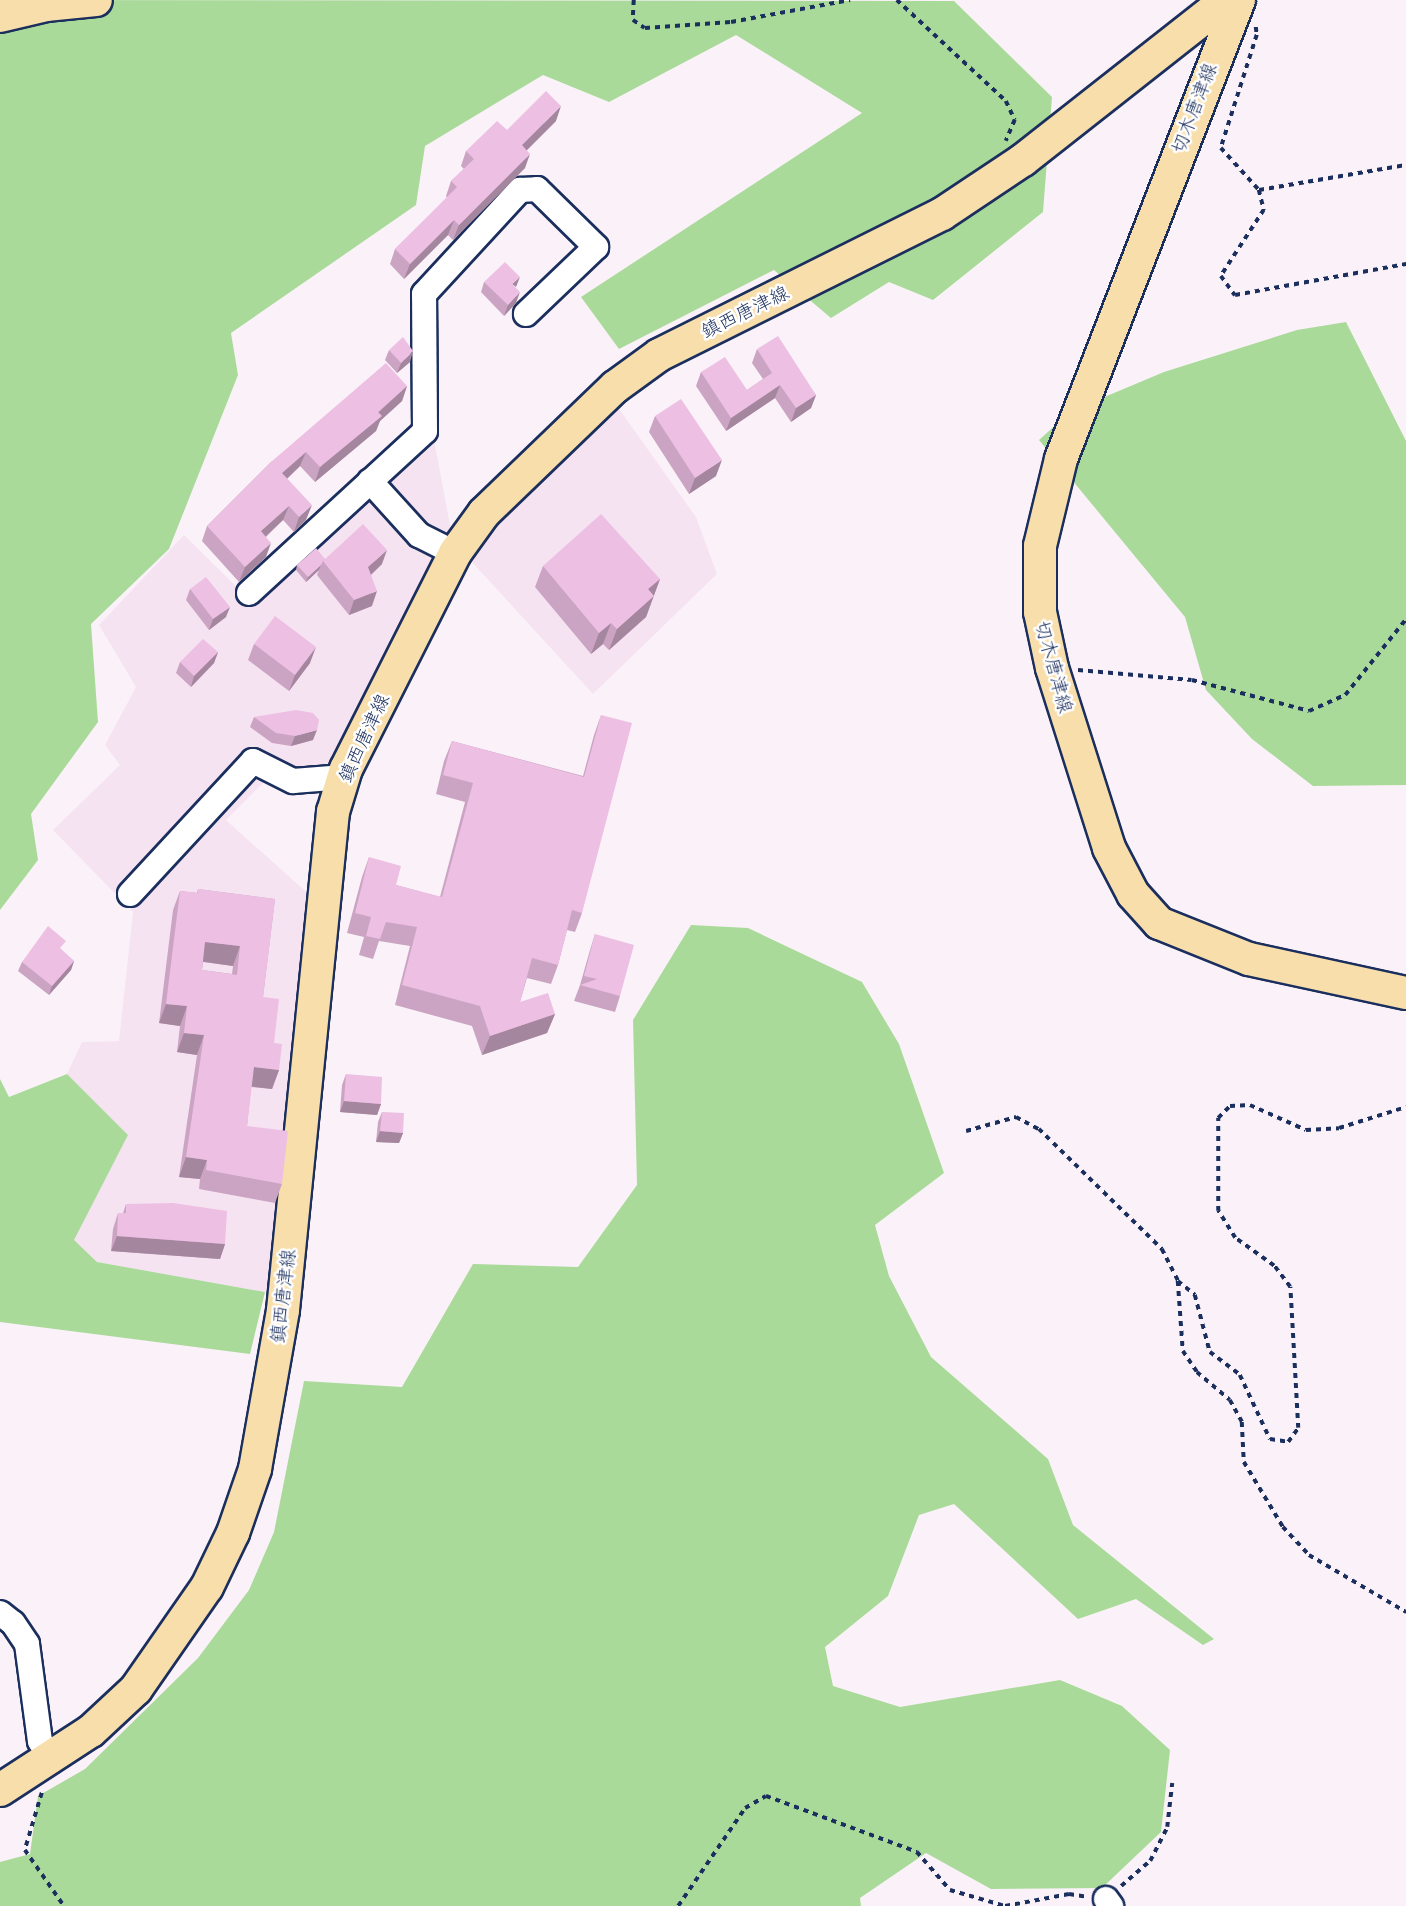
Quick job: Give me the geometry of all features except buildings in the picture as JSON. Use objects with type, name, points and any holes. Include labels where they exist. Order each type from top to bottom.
[{"type":"main road","points":[[0,16],[46,5],[96,0]]},
{"type":"main road","name":"鎮西唐津線","points":[[0,1790],[51,1761],[136,1689],[173,1642],[218,1566],[255,1469],[283,1310],[333,811],[344,777],[455,553],[484,513],[588,411],[659,355],[942,214],[1023,160],[1226,0]]},
{"type":"main road","name":"切木唐津線","points":[[1247,12],[1061,459],[1040,546],[1040,612],[1052,668],[1109,848],[1133,894],[1159,923],[1248,959],[1406,993]]},
{"type":"street","points":[[249,593],[425,431],[424,294],[520,190],[537,189],[596,247],[526,314]]},
{"type":"street","points":[[370,481],[419,535],[455,553]]},
{"type":"street","points":[[130,894],[253,761],[293,781],[344,777]]},
{"type":"street","points":[[0,1613],[13,1623],[27,1644],[40,1741],[51,1761]]},
{"type":"path","points":[[634,0],[633,20],[645,28],[732,22],[850,0]]},
{"type":"path","points":[[897,0],[1006,100],[1015,120],[1006,142],[996,150]]},
{"type":"path","points":[[1247,12],[1257,35],[1222,148],[1259,190],[1264,210],[1221,276],[1235,295],[1406,264]]},
{"type":"path","points":[[1259,190],[1406,165]]},
{"type":"path","points":[[1052,668],[1192,680],[1309,711],[1345,695],[1406,619]]},
{"type":"path","points":[[966,1131],[1016,1117],[1039,1129],[1162,1249],[1178,1280],[1195,1295],[1210,1352],[1240,1375],[1270,1439],[1288,1442],[1297,1428],[1290,1287],[1274,1266],[1235,1238],[1218,1210],[1218,1118],[1230,1106],[1250,1105],[1306,1130],[1339,1128],[1406,1107]]},
{"type":"path","points":[[1178,1280],[1183,1350],[1197,1372],[1230,1400],[1242,1422],[1244,1462],[1283,1527],[1309,1555],[1406,1612]]},
{"type":"path","points":[[51,1761],[25,1850],[64,1906]]},
{"type":"path","points":[[678,1906],[745,1808],[766,1796],[917,1852],[950,1890],[1005,1906],[1069,1895],[1108,1903],[1150,1861],[1167,1827],[1172,1783]]},
{"type":"shaded area","points":[[617,406],[696,517],[717,574],[593,694],[470,560],[499,512]]},
{"type":"shaded area","points":[[433,434],[452,536],[324,793],[264,782],[226,820],[313,898],[276,1277],[265,1292],[97,1262],[73,1240],[128,1135],[67,1074],[82,1042],[119,1041],[133,912],[53,830],[120,765],[105,745],[136,687],[99,625],[184,535],[250,600]]},
{"type":"green space","points":[[0,0],[954,1],[1052,97],[1043,212],[933,300],[889,282],[831,318],[774,270],[619,349],[581,297],[862,113],[736,35],[609,102],[543,75],[425,146],[416,205],[231,333],[238,375],[169,549],[91,624],[98,722],[31,814],[38,860],[0,910]]},
{"type":"green space","points":[[1346,322],[1406,441],[1406,785],[1313,786],[1252,739],[1206,690],[1185,617],[1039,440],[1071,411],[1164,372],[1297,330]]},
{"type":"green space","points":[[691,925],[748,928],[862,982],[899,1044],[944,1173],[875,1225],[889,1276],[931,1357],[1048,1459],[1073,1525],[1214,1639],[1203,1645],[1136,1599],[1078,1619],[954,1504],[919,1515],[888,1596],[825,1647],[833,1686],[900,1707],[1060,1680],[1122,1706],[1170,1750],[1161,1832],[1102,1888],[991,1889],[926,1853],[860,1898],[861,1906],[0,1906],[0,1862],[30,1854],[38,1796],[85,1769],[198,1658],[249,1590],[274,1532],[304,1381],[402,1387],[473,1264],[578,1267],[637,1185],[633,1020]]},
{"type":"green space","points":[[67,1074],[128,1135],[74,1240],[97,1262],[265,1292],[250,1354],[0,1322],[0,1079],[9,1097]]}]
